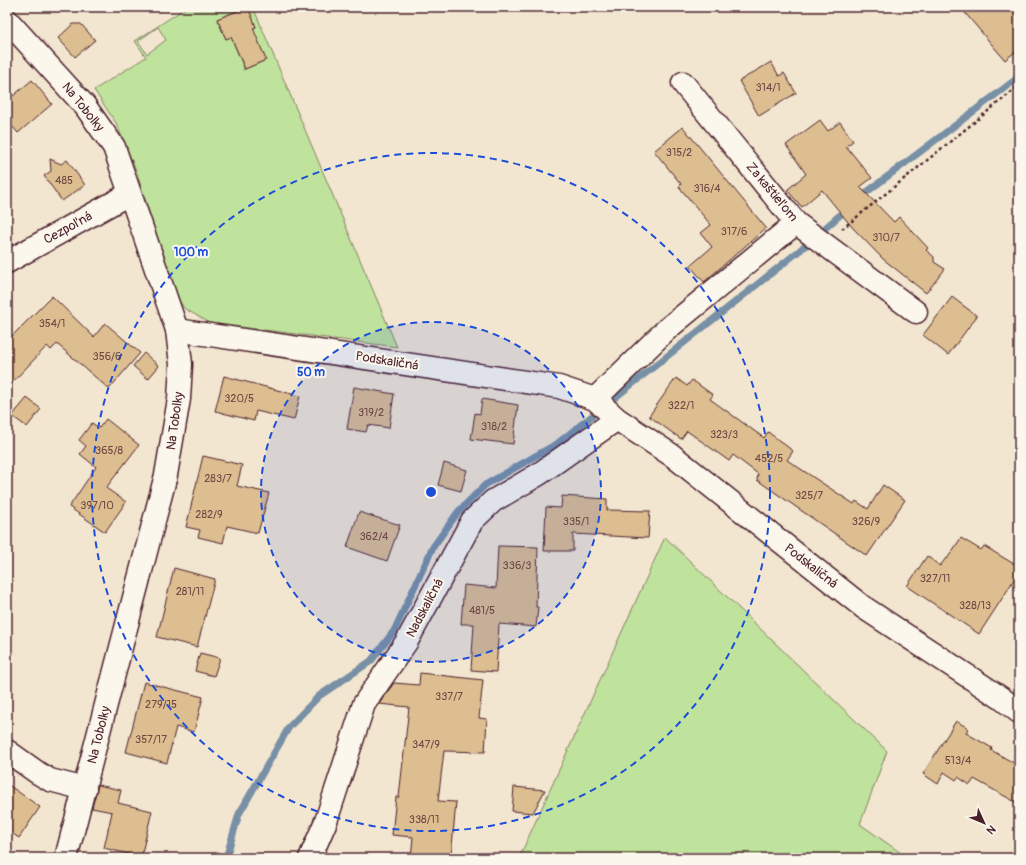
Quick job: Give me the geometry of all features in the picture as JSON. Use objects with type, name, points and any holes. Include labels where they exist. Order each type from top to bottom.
[{"type":"street","name":"Na Tobolky","points":[[7,20],[89,112],[114,147],[177,330],[181,364],[179,399],[166,475],[66,858]]},
{"type":"street","name":"Za kaštieľom","points":[[683,83],[814,235],[916,312]]},
{"type":"street","name":"Cezpoľná","points":[[7,262],[129,194]]},
{"type":"street","name":"Nadskaličná","points":[[310,858],[326,821],[364,704],[407,641],[472,520],[493,501],[539,474],[606,408],[667,329],[814,235]]},
{"type":"street","name":"Podskaličná","points":[[177,330],[559,387],[606,408],[673,456],[863,607],[1001,698],[1019,712]]},
{"type":"street","points":[[7,751],[50,780],[85,789]]},
{"type":"path","points":[[814,235],[1019,86]]},
{"type":"green space","points":[[187,7],[246,7],[217,19],[226,39],[231,37],[244,68],[243,70],[266,60],[264,60],[252,29],[256,27],[248,7],[253,7],[397,347],[210,323],[185,309],[174,294],[137,173],[116,123],[94,90],[146,57],[135,41]],"holes":[[[158,27],[166,40],[147,54],[138,41]]]},
{"type":"green space","points":[[665,537],[887,751],[860,824],[908,858],[519,858]]},
{"type":"building","points":[[248,7],[256,27],[253,28],[266,60],[245,69],[231,37],[226,39],[217,19]]},
{"type":"building","points":[[960,7],[1019,7],[1019,49],[1005,60]]},
{"type":"building","points":[[73,24],[81,24],[95,40],[75,57],[58,38]]},
{"type":"building","points":[[771,62],[779,76],[784,73],[796,93],[759,116],[739,81]]},
{"type":"building","points":[[32,80],[52,104],[18,133],[7,120],[7,101]]},
{"type":"building","points":[[820,120],[828,131],[840,122],[853,141],[846,146],[872,178],[860,187],[894,222],[899,217],[928,248],[926,250],[934,257],[934,262],[945,269],[926,293],[883,259],[852,227],[822,190],[802,207],[787,190],[806,174],[786,145]]},
{"type":"building","points":[[683,127],[766,228],[704,282],[690,266],[712,247],[701,233],[711,225],[679,187],[681,184],[654,151]]},
{"type":"building","points":[[50,159],[61,164],[67,160],[85,185],[62,201],[44,176],[51,171]]},
{"type":"building","points":[[52,296],[94,337],[105,323],[140,353],[109,389],[57,344],[51,350],[47,346],[7,388],[7,341]]},
{"type":"building","points":[[952,297],[977,316],[948,355],[923,335]]},
{"type":"building","points":[[144,353],[159,366],[148,379],[133,366]]},
{"type":"building","points":[[224,376],[300,396],[294,420],[256,411],[254,421],[215,411]]},
{"type":"building","points":[[676,378],[687,386],[692,380],[713,395],[710,399],[764,438],[768,432],[793,451],[787,460],[854,504],[856,501],[868,509],[883,485],[905,500],[867,556],[757,480],[758,474],[733,455],[729,461],[687,431],[681,439],[649,416]]},
{"type":"building","points":[[354,387],[394,394],[389,428],[368,425],[366,432],[347,429]]},
{"type":"building","points":[[27,398],[41,409],[27,427],[12,416]]},
{"type":"building","points":[[482,399],[518,405],[513,444],[471,439],[475,413],[480,414]]},
{"type":"building","points":[[106,419],[139,445],[106,488],[126,502],[105,532],[69,507],[96,467],[80,454],[86,446],[79,440],[92,423],[99,428]]},
{"type":"building","points":[[203,456],[242,465],[237,486],[269,493],[258,533],[227,526],[223,543],[198,537],[200,530],[186,527]]},
{"type":"building","points":[[444,463],[467,470],[461,491],[438,485]]},
{"type":"building","points":[[562,496],[607,499],[607,510],[650,511],[648,538],[573,534],[573,551],[544,551],[546,507],[561,508]]},
{"type":"building","points":[[359,512],[400,525],[387,561],[347,547]]},
{"type":"building","points":[[961,538],[981,550],[984,546],[1019,567],[1019,571],[979,634],[907,586],[927,556],[940,566],[946,558],[947,559]]},
{"type":"building","points":[[498,546],[538,547],[536,607],[538,607],[536,627],[499,624],[496,672],[471,670],[474,624],[461,624],[464,585],[496,588]]},
{"type":"building","points":[[174,568],[215,579],[197,647],[157,637]]},
{"type":"building","points":[[200,653],[220,658],[214,676],[195,671]]},
{"type":"building","points":[[420,673],[483,680],[479,718],[487,719],[485,752],[444,751],[438,801],[456,802],[451,858],[411,858],[413,837],[392,835],[396,797],[399,797],[409,707],[379,704],[394,683],[419,685]]},
{"type":"building","points":[[144,682],[203,697],[194,732],[176,727],[167,763],[126,752]]},
{"type":"building","points":[[956,721],[968,728],[966,733],[992,748],[991,750],[1019,766],[1019,804],[974,779],[970,785],[958,777],[956,780],[944,772],[938,784],[923,774]]},
{"type":"building","points":[[7,784],[40,807],[19,838],[7,830]]},
{"type":"building","points":[[98,785],[121,790],[118,803],[152,811],[141,857],[104,848],[112,812],[92,808]]},
{"type":"building","points":[[514,787],[545,790],[533,813],[512,811]]},
{"type":"waterway","points":[[859,198],[1019,77]]},
{"type":"waterway","points":[[226,858],[239,814],[289,727],[319,696],[371,661],[394,631],[433,547],[458,512],[485,485],[558,443],[799,251],[848,208]]}]
